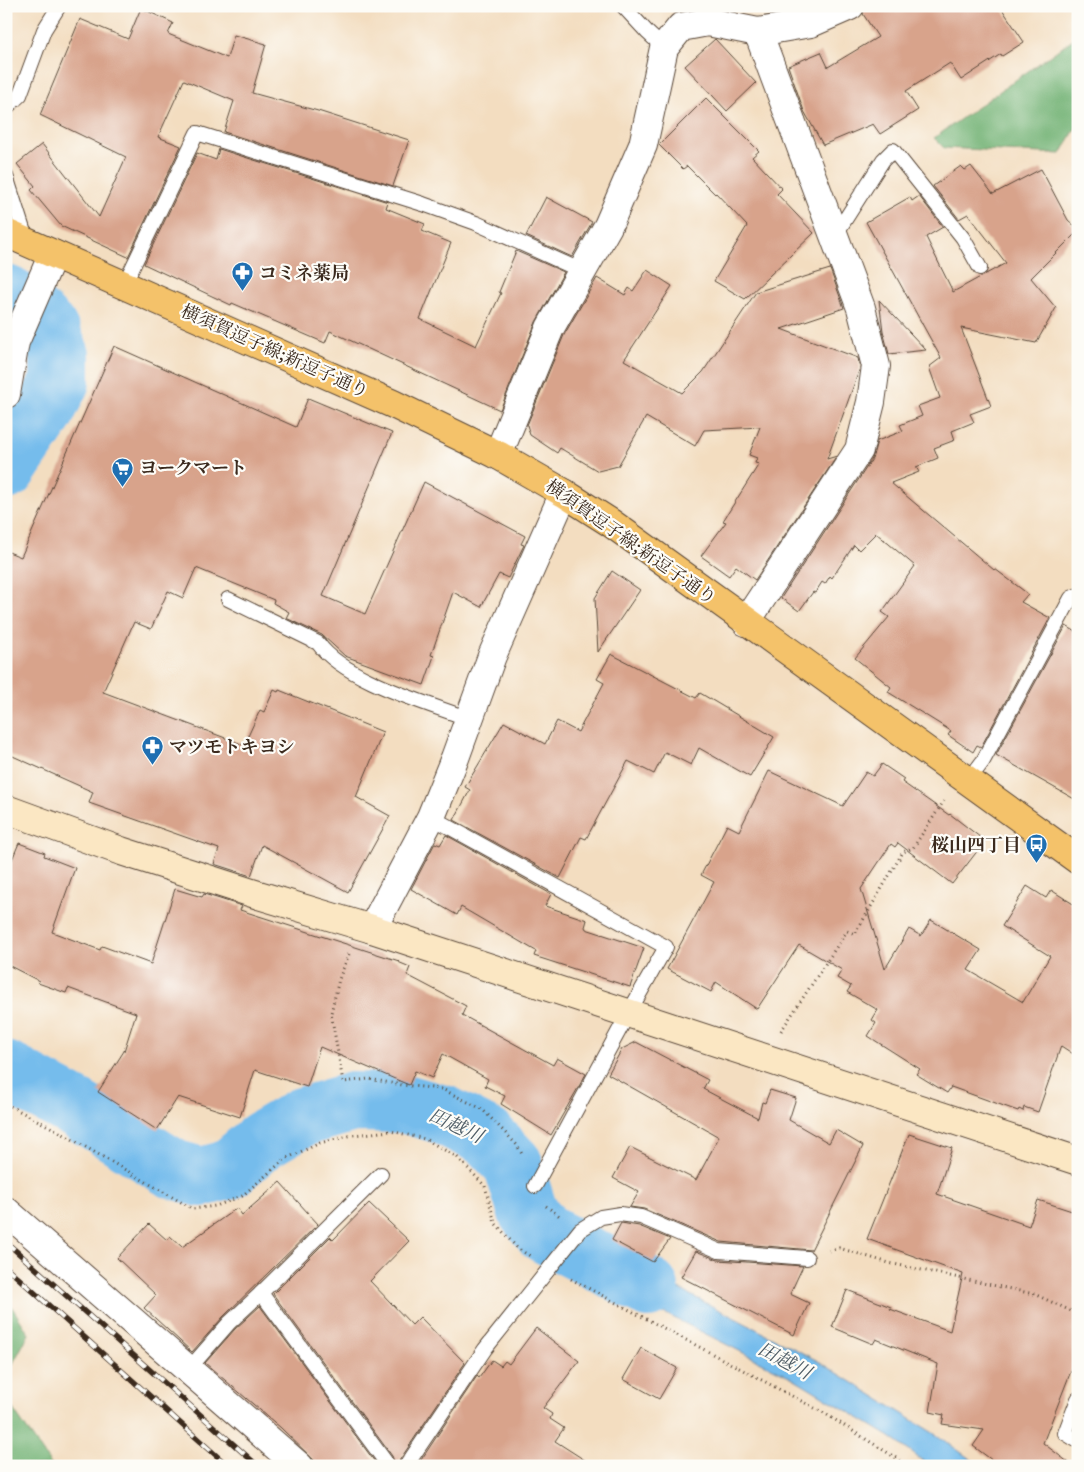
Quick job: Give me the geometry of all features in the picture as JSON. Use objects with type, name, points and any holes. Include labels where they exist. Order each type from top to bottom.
[{"type":"main road","name":"横須賀逗子線;新逗子通り","points":[[17,238],[393,404],[498,455],[564,493],[610,523],[1078,860]]},
{"type":"street","points":[[498,455],[550,328],[608,226],[643,145],[664,48],[681,27],[708,22],[758,32],[811,23],[850,6]]},
{"type":"street","points":[[746,622],[859,450],[871,402],[876,366],[861,308],[758,32]]},
{"type":"street","points":[[6,394],[15,342],[53,254]]},
{"type":"street","points":[[366,927],[430,817],[492,656],[564,493]]},
{"type":"street","points":[[6,809],[121,851],[366,927],[1078,1161]]},
{"type":"street","points":[[6,1212],[299,1466]]},
{"type":"lane","points":[[6,108],[20,95],[44,30],[59,6]]},
{"type":"lane","points":[[623,6],[648,34],[664,48]]},
{"type":"lane","points":[[124,285],[197,132],[468,220],[582,271]]},
{"type":"lane","points":[[834,237],[883,160],[894,150],[963,238],[980,268]]},
{"type":"lane","points":[[6,176],[17,238]]},
{"type":"lane","points":[[968,781],[983,761],[1071,598],[1078,595]]},
{"type":"lane","points":[[228,599],[318,643],[326,655],[374,684],[469,719]]},
{"type":"lane","points":[[430,817],[666,947],[535,1186]]},
{"type":"lane","points":[[188,1370],[229,1323],[381,1174]]},
{"type":"lane","points":[[406,1466],[485,1349],[578,1231],[601,1217],[620,1214],[642,1217],[719,1251],[807,1258]]},
{"type":"lane","points":[[261,1293],[385,1461]]},
{"type":"lane","points":[[1078,1399],[1065,1433],[1078,1441]]},
{"type":"path","points":[[764,1057],[847,931],[855,934],[903,852],[913,848],[944,800]]},
{"type":"path","points":[[366,927],[339,979],[331,1013],[343,1082],[369,1079],[402,1086],[442,1089],[482,1109],[516,1145],[532,1169],[535,1186],[541,1202],[578,1231]]},
{"type":"path","points":[[6,1104],[58,1130],[193,1210],[216,1206],[242,1196],[284,1159],[320,1143],[353,1135],[391,1131],[425,1139],[458,1157],[485,1186],[496,1223],[517,1248],[550,1268],[824,1412],[909,1466]]},
{"type":"path","points":[[807,1258],[839,1248],[888,1263],[1034,1294],[1078,1314]]},
{"type":"green space","points":[[1078,37],[1078,124],[1061,154],[944,148],[934,138]]},
{"type":"green space","points":[[6,1301],[10,1304],[29,1334],[6,1376]]},
{"type":"green space","points":[[6,1399],[52,1466],[6,1466]]},
{"type":"water","points":[[586,1241],[820,1362],[938,1436],[980,1466],[930,1466],[890,1437],[793,1378],[565,1263]]},
{"type":"building","points":[[865,6],[1000,6],[1024,42],[1002,56],[1001,54],[961,80],[950,63],[906,91],[918,110],[880,134],[873,124],[823,145],[804,111],[788,66],[821,52],[828,67],[878,37],[863,14]]},
{"type":"building","points":[[141,8],[173,23],[168,34],[227,58],[234,35],[266,44],[252,93],[318,111],[409,140],[393,186],[224,132],[234,101],[184,80],[158,137],[181,146],[128,257],[61,226],[31,190],[35,186],[17,164],[42,144],[99,217],[126,157],[40,115],[80,19],[128,39]]},
{"type":"building","points":[[715,39],[756,83],[727,111],[685,66]]},
{"type":"building","points":[[706,98],[759,151],[752,157],[782,189],[777,194],[814,233],[745,299],[714,281],[747,226],[687,166],[683,169],[659,145]]},
{"type":"building","points":[[219,149],[388,202],[386,208],[425,224],[422,231],[451,243],[420,319],[476,346],[501,293],[499,292],[516,251],[564,272],[536,322],[500,410],[330,331],[325,343],[232,303],[231,305],[144,264],[197,153],[216,160]]},
{"type":"building","points":[[961,166],[965,170],[971,166],[993,194],[1041,169],[1068,220],[1078,229],[1031,278],[1056,308],[1036,343],[961,328],[991,406],[970,414],[974,422],[952,431],[955,440],[934,448],[938,458],[916,467],[919,472],[891,483],[994,570],[1028,594],[1021,602],[1050,618],[981,747],[977,745],[973,752],[948,735],[951,731],[888,692],[891,687],[855,658],[889,617],[882,612],[915,566],[876,533],[859,550],[854,545],[832,578],[830,576],[825,584],[822,582],[799,611],[781,598],[872,459],[877,441],[903,431],[900,425],[922,416],[918,406],[940,398],[929,367],[941,358],[866,222],[910,197],[912,201],[919,196],[943,227],[926,237],[953,292],[1006,263],[968,214],[959,219],[933,186]]},
{"type":"building","points":[[546,197],[592,222],[572,257],[526,236]]},
{"type":"building","points":[[830,269],[844,308],[781,329],[858,358],[860,368],[827,459],[837,456],[755,580],[736,566],[729,576],[701,556],[726,522],[723,521],[759,464],[755,463],[757,458],[749,455],[760,427],[704,430],[695,446],[646,417],[618,466],[598,471],[560,448],[557,453],[530,435],[527,425],[564,335],[597,278],[625,295],[629,288],[633,291],[647,270],[672,286],[624,360],[682,393],[703,372],[756,292]]},
{"type":"building","points":[[879,300],[926,350],[889,354],[883,331]]},
{"type":"building","points":[[114,346],[296,427],[308,398],[392,433],[323,596],[365,614],[424,482],[525,536],[521,544],[524,545],[508,578],[499,574],[481,607],[453,592],[431,655],[434,656],[424,685],[345,656],[322,635],[286,618],[289,612],[273,603],[274,600],[196,568],[183,598],[168,591],[151,629],[134,622],[103,692],[244,745],[260,710],[264,712],[274,690],[278,692],[279,690],[383,732],[356,797],[390,816],[348,892],[262,845],[251,876],[214,864],[219,849],[89,803],[93,792],[6,753],[6,551],[21,557]]},
{"type":"building","points":[[612,571],[640,590],[598,652],[595,598]]},
{"type":"building","points":[[1066,626],[1078,633],[1078,801],[996,755]]},
{"type":"building","points":[[611,654],[696,698],[700,693],[774,737],[750,777],[699,748],[691,765],[665,752],[654,774],[628,761],[586,839],[581,837],[560,878],[454,820],[470,790],[465,787],[504,722],[545,744],[557,721],[578,732],[604,683],[597,679]]},
{"type":"building","points":[[882,764],[904,779],[902,782],[950,814],[985,841],[952,884],[898,843],[895,847],[891,844],[861,889],[885,969],[909,929],[921,936],[931,920],[981,950],[968,970],[1023,1002],[1050,956],[1002,926],[1027,886],[1046,898],[1051,890],[1078,907],[1078,1057],[1061,1046],[1038,1112],[1024,1107],[1023,1111],[1019,1109],[1018,1111],[951,1087],[947,1093],[916,1074],[920,1069],[868,1036],[876,1023],[872,1020],[878,1010],[847,992],[851,986],[837,978],[842,970],[799,945],[757,1009],[716,982],[711,992],[667,969],[714,882],[701,875],[727,825],[739,831],[769,771],[843,806],[866,772],[873,776]]},
{"type":"building","points":[[446,835],[551,894],[545,906],[587,920],[586,929],[644,948],[630,987],[534,956],[536,951],[461,907],[457,915],[411,889],[435,843],[440,845]]},
{"type":"building","points":[[19,843],[45,853],[44,856],[75,868],[52,932],[100,950],[102,946],[151,964],[175,889],[202,897],[204,894],[242,906],[240,910],[399,961],[410,967],[407,975],[466,1006],[462,1015],[553,1065],[557,1058],[586,1074],[551,1135],[501,1104],[505,1096],[485,1086],[488,1079],[443,1054],[432,1078],[415,1071],[409,1085],[320,1047],[307,1087],[255,1070],[240,1117],[178,1097],[157,1130],[98,1092],[124,1051],[136,1013],[68,988],[66,993],[38,983],[39,981],[6,964],[6,874]]},
{"type":"building","points":[[636,1042],[708,1080],[703,1089],[758,1118],[762,1102],[765,1103],[770,1090],[796,1098],[789,1120],[829,1143],[836,1130],[863,1146],[811,1250],[721,1242],[644,1209],[630,1207],[639,1192],[613,1178],[630,1147],[696,1180],[719,1137],[608,1074],[622,1049]]},
{"type":"building","points":[[909,1134],[952,1148],[937,1194],[1029,1226],[1038,1200],[1078,1213],[1078,1353],[1043,1443],[1073,1466],[1000,1466],[973,1446],[984,1430],[942,1424],[944,1415],[930,1412],[938,1364],[876,1339],[873,1344],[832,1327],[847,1290],[891,1307],[890,1309],[950,1331],[963,1274],[867,1239]]},
{"type":"building","points":[[280,1182],[318,1224],[223,1317],[192,1352],[144,1308],[156,1295],[117,1258],[149,1224],[167,1240],[170,1236],[182,1247],[237,1208],[242,1215]]},
{"type":"building","points":[[369,1203],[409,1241],[370,1281],[412,1325],[420,1317],[465,1363],[397,1466],[392,1466],[394,1461],[392,1456],[273,1294],[330,1237],[333,1240]]},
{"type":"building","points":[[621,1223],[639,1226],[670,1239],[653,1262],[612,1240]]},
{"type":"building","points":[[696,1251],[718,1260],[803,1266],[790,1294],[809,1303],[794,1335],[681,1277]]},
{"type":"building","points":[[260,1306],[378,1466],[320,1466],[281,1428],[205,1363],[235,1329]]},
{"type":"building","points":[[536,1328],[579,1361],[543,1408],[552,1414],[550,1419],[564,1428],[555,1441],[594,1466],[417,1466],[477,1376],[479,1378],[492,1360],[501,1366],[505,1361],[509,1364]]},
{"type":"building","points":[[641,1348],[677,1368],[659,1399],[623,1379]]},
{"type":"waterway","name":"田越川","points":[[6,295],[19,301],[49,330],[60,355],[60,381],[45,412],[6,470]]},
{"type":"waterway","name":"田越川","points":[[6,1071],[77,1109],[173,1169],[201,1177],[228,1170],[263,1140],[302,1117],[353,1102],[402,1103],[444,1115],[487,1137],[513,1164],[528,1212],[544,1233],[649,1288]]},
{"type":"railway","points":[[6,1242],[258,1466]]},
{"type":"railway","points":[[6,1267],[228,1466]]},
{"type":"place","name":"コミネ薬局","points":[[243,292]]},
{"type":"place","name":"ヨークマート","points":[[123,487]]},
{"type":"place","name":"マツモトキヨシ","points":[[153,766]]},
{"type":"place","name":"桜山四丁目","points":[[1037,864]]}]
